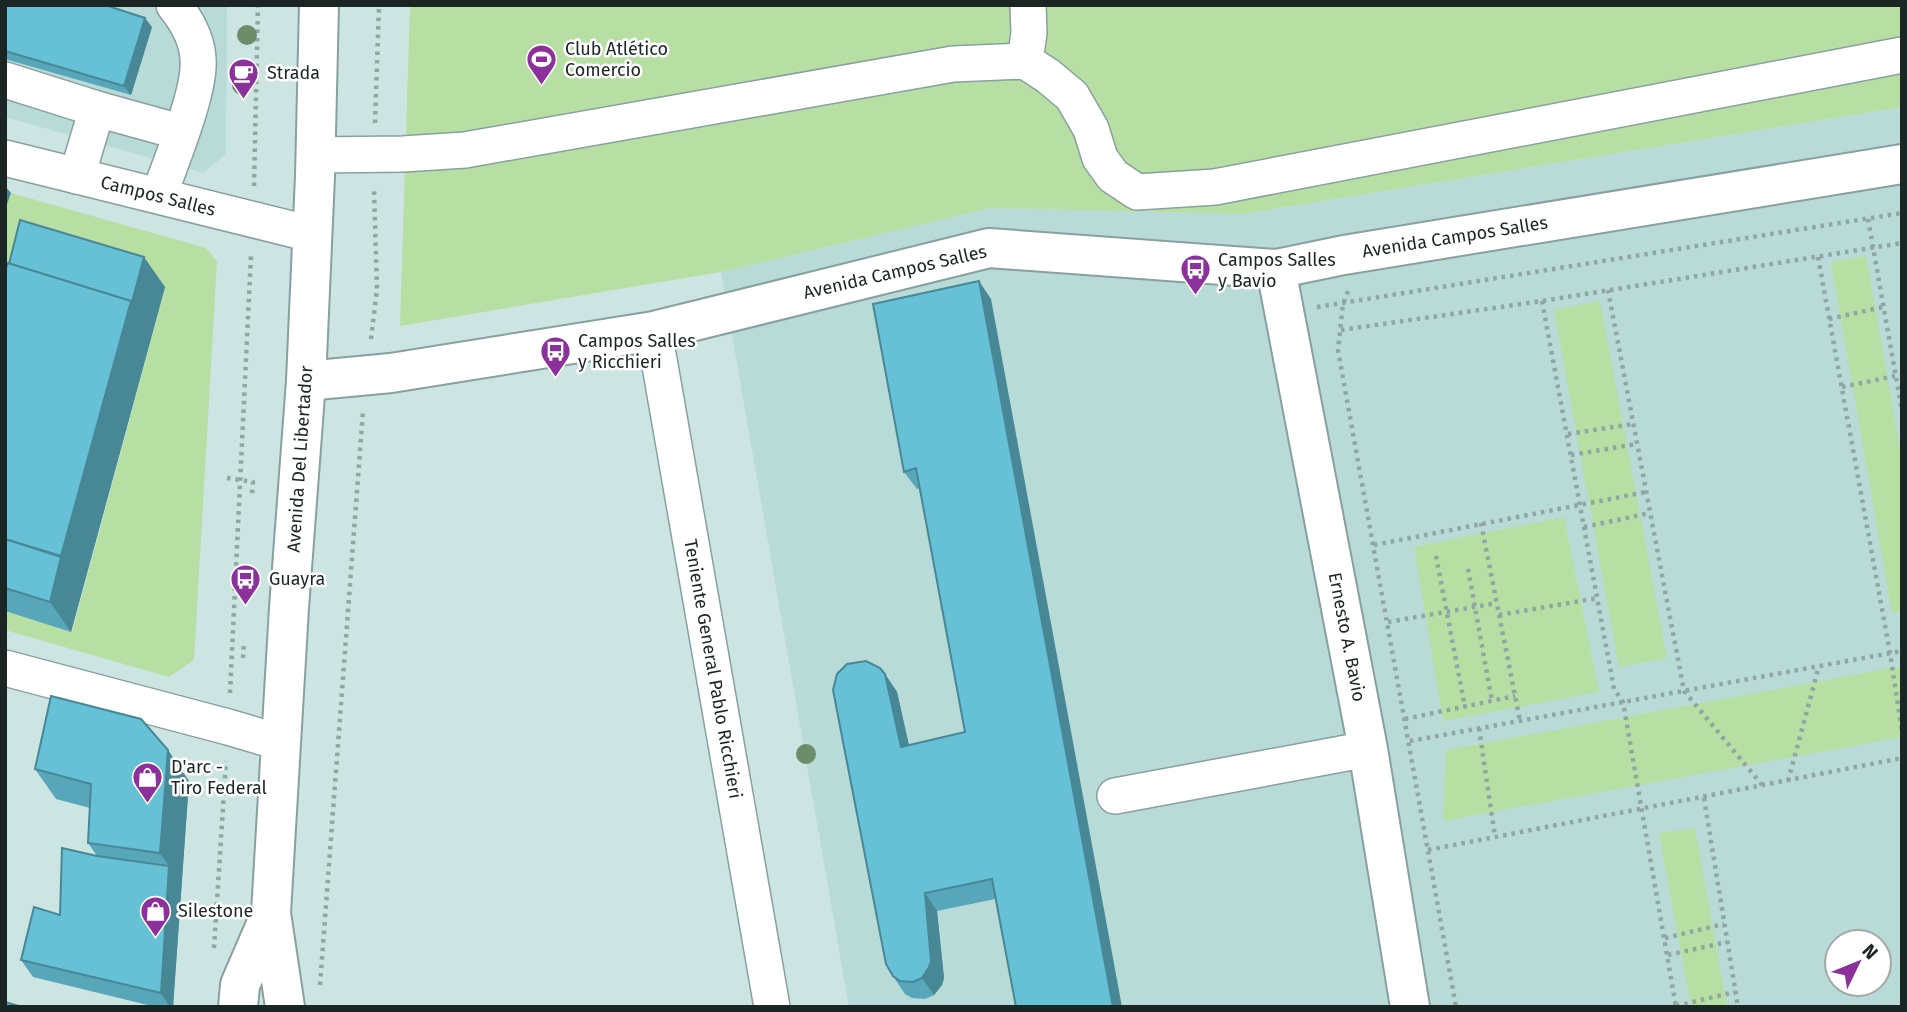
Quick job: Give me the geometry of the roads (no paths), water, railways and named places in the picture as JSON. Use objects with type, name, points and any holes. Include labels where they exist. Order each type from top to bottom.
[{"type":"main road","name":"Avenida Del Libertador","points":[[285,1007],[271,913],[306,382],[316,155],[319,5]]},
{"type":"main road","name":"Avenida Campos Salles","points":[[306,382],[367,376],[654,331],[989,248],[1276,269],[1344,255],[1902,164]]},
{"type":"main road","name":"Ernesto A. Bavio","points":[[1276,269],[1368,749],[1410,1007]]},
{"type":"main road","name":"Avenida Del Libertador","points":[[238,1007],[240,985],[271,913]]},
{"type":"street","points":[[159,196],[196,85],[199,60],[187,21],[174,5]]},
{"type":"street","points":[[1025,61],[1029,33],[1028,5]]},
{"type":"street","points":[[316,155],[465,150],[953,64],[1025,61],[1072,96],[1091,129],[1100,159],[1113,176],[1137,192],[1214,187],[1902,55]]},
{"type":"street","points":[[5,80],[180,132]]},
{"type":"street","points":[[77,176],[97,109]]},
{"type":"street","name":"Campos Salles","points":[[5,158],[312,234]]},
{"type":"street","name":"Teniente General Pablo Ricchieri","points":[[654,331],[772,1007]]},
{"type":"street","points":[[5,668],[282,743]]},
{"type":"street","points":[[1115,796],[1368,749]]},
{"type":"place","name":"Club Atlético Comercio","points":[[542,86]]},
{"type":"place","name":"Strada","points":[[244,100]]},
{"type":"place","name":"Campos Salles y Bavio","points":[[1195,297]]},
{"type":"place","name":"Campos Salles y Ricchieri","points":[[555,378]]},
{"type":"place","name":"Guayra","points":[[246,606]]},
{"type":"place","name":"D'arc - Tiro Federal","points":[[148,804]]},
{"type":"place","name":"Silestone","points":[[155,938]]}]
